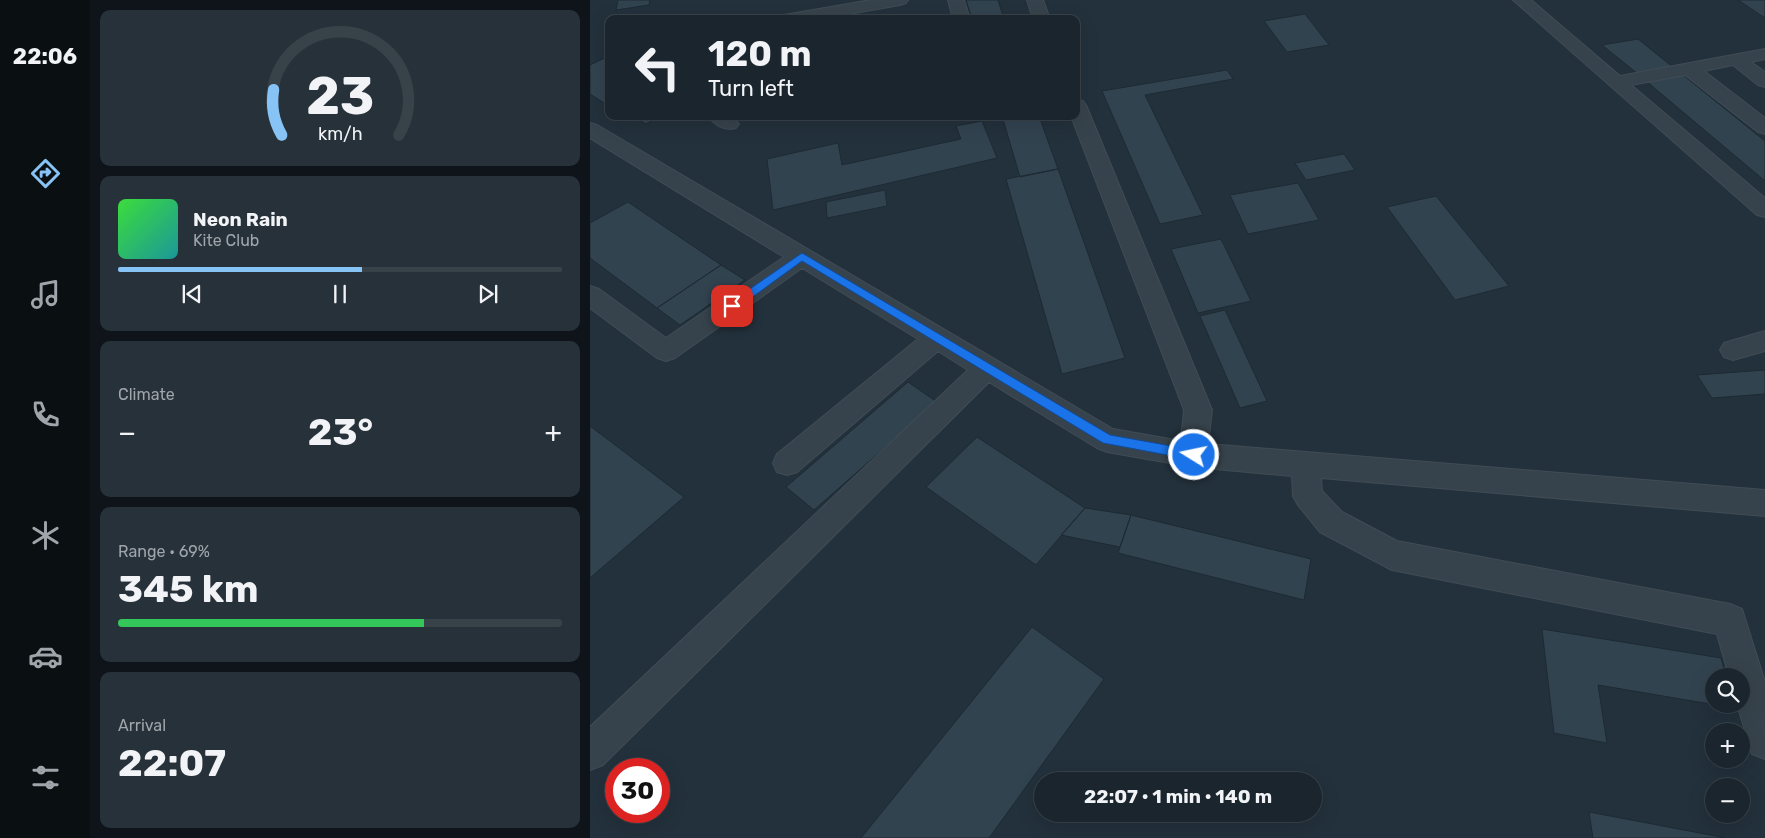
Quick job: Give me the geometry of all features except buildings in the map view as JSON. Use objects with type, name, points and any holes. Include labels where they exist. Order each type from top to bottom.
[{"type":"street","points":[[837,15],[872,12],[900,0]]},
{"type":"street","points":[[956,0],[961,15]]},
{"type":"street","points":[[1035,0],[1041,15]]},
{"type":"street","points":[[1521,0],[1765,210]]},
{"type":"street","points":[[1617,82],[1765,54]]},
{"type":"street","points":[[1736,59],[1765,81]]},
{"type":"street","points":[[1688,68],[1765,128]]},
{"type":"street","points":[[1080,115],[1198,410],[1194,455]]},
{"type":"street","points":[[590,129],[1107,440],[1194,455],[1765,503]]},
{"type":"street","points":[[590,295],[666,351],[802,256]]},
{"type":"street","points":[[787,463],[937,337]]},
{"type":"street","points":[[1733,350],[1765,341]]},
{"type":"street","points":[[590,752],[987,368]]},
{"type":"street","points":[[1305,464],[1308,496],[1331,522],[1392,555],[1730,620],[1765,741]]},
{"type":"route","points":[[732,306],[802,256],[1107,440],[1194,455]]}]
